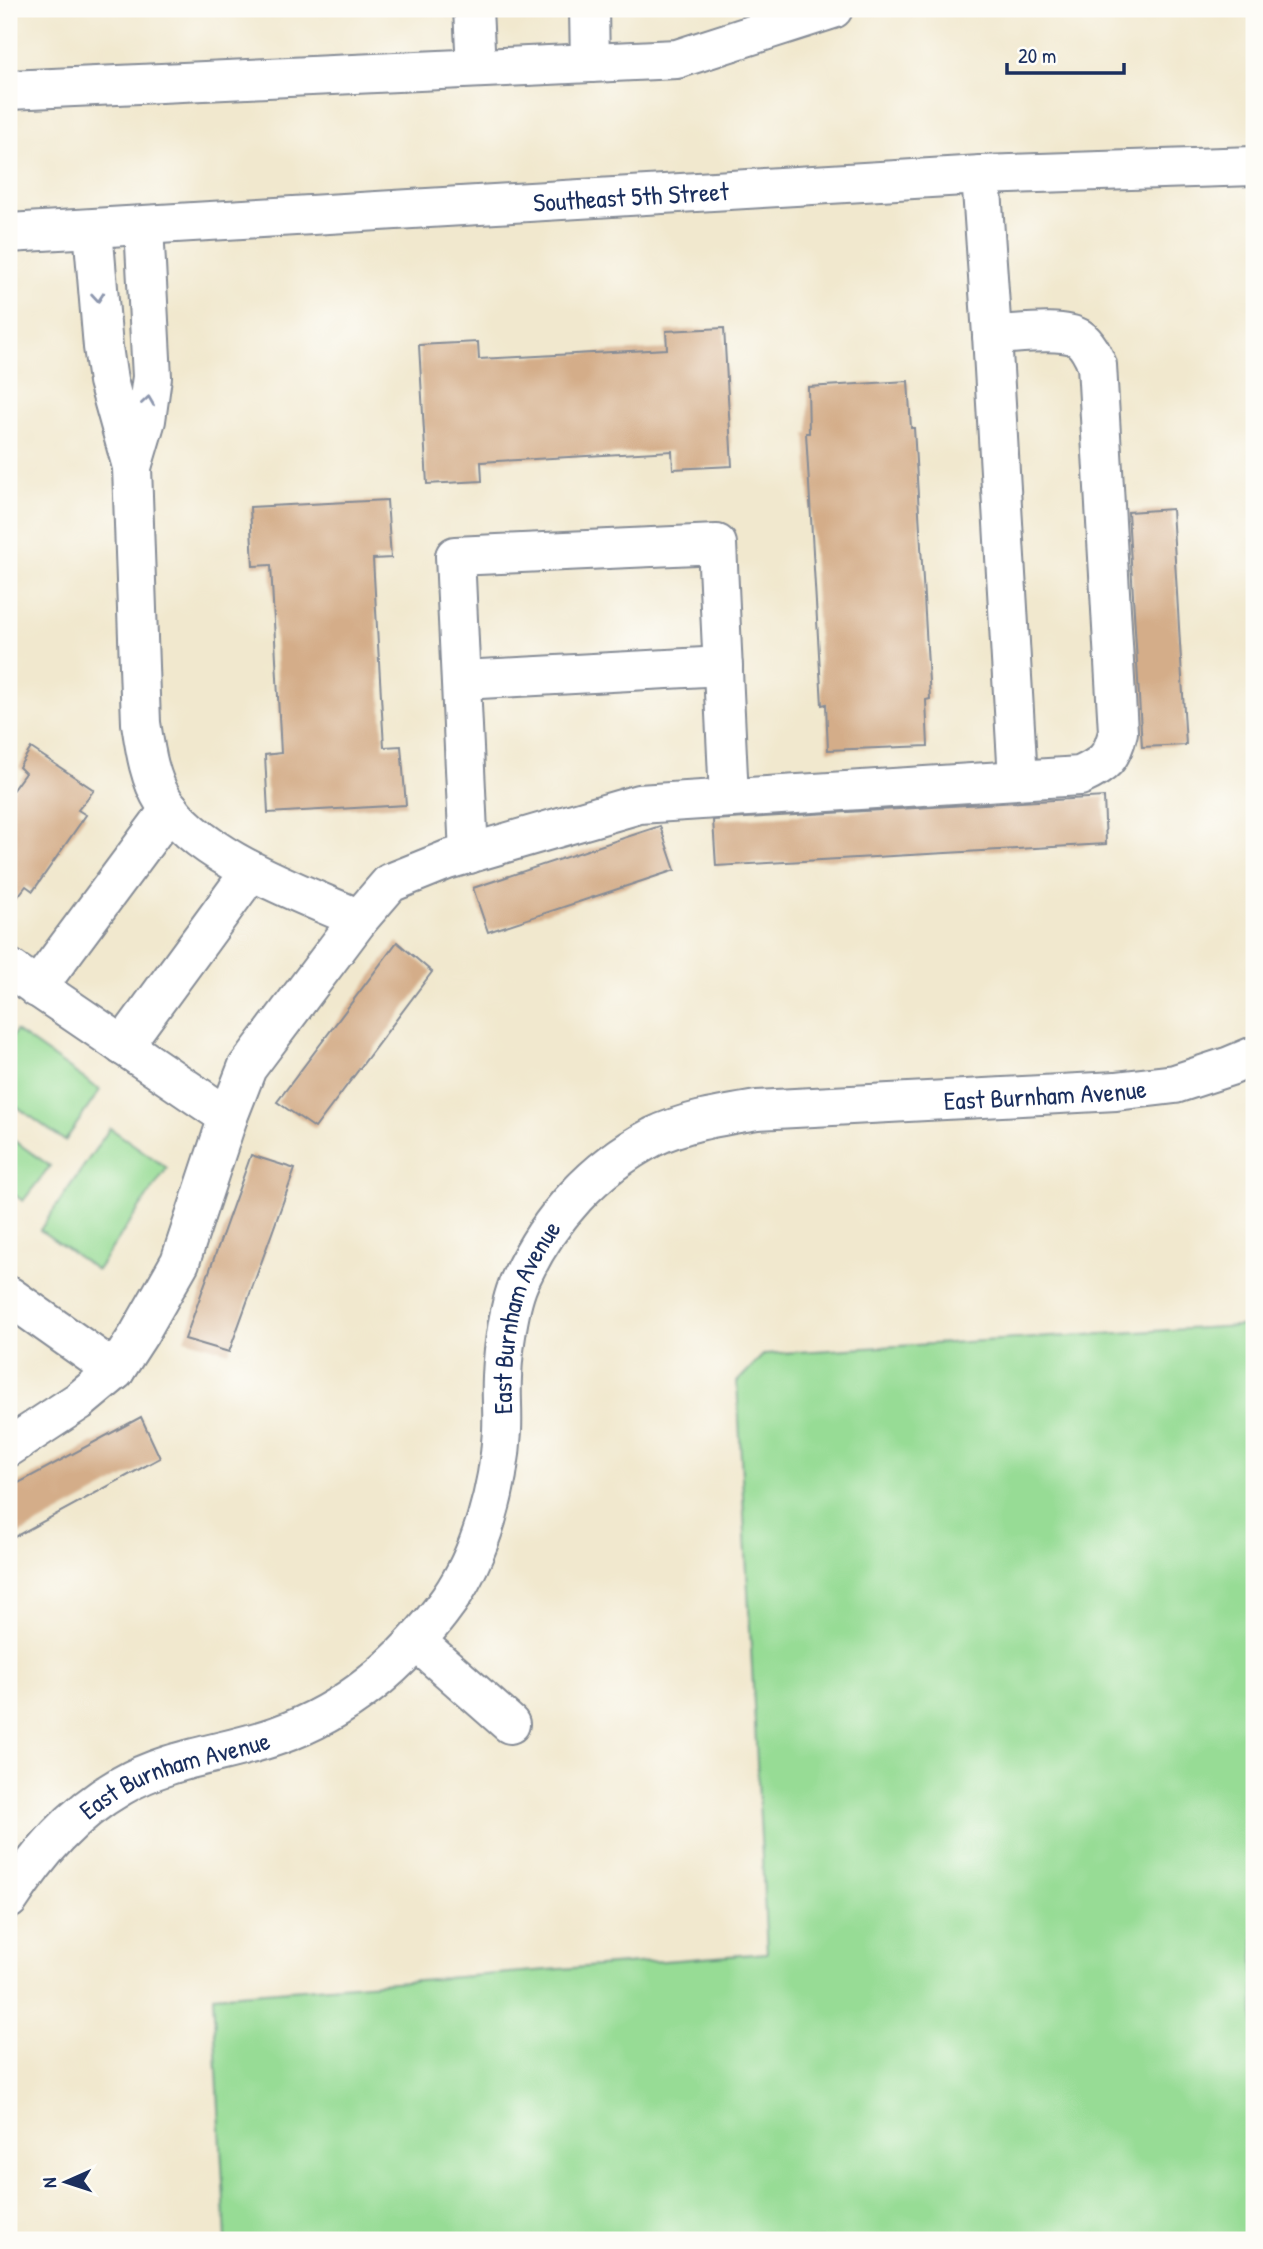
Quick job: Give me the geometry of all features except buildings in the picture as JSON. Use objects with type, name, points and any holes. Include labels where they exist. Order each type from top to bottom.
[{"type":"street","points":[[473,9],[476,68]]},
{"type":"street","points":[[589,9],[590,63]]},
{"type":"street","points":[[9,90],[677,59],[833,9]]},
{"type":"street","name":"Southeast 5th Street","points":[[9,233],[981,175],[1254,166]]},
{"type":"street","points":[[981,175],[1018,779]]},
{"type":"street","points":[[132,467],[146,420],[152,377],[144,226]]},
{"type":"street","points":[[93,229],[108,381],[132,467],[141,723],[148,763],[163,800],[190,832],[251,871],[359,919]]},
{"type":"street","points":[[9,1447],[79,1401],[115,1371],[180,1262],[228,1117],[247,1069],[359,919],[390,883],[469,854],[639,804],[1080,776],[1101,766],[1114,749],[1118,732],[1097,365],[1093,354],[1079,338],[1060,333],[992,335]]},
{"type":"street","points":[[469,854],[455,556],[717,544],[729,798]]},
{"type":"street","points":[[461,680],[723,666]]},
{"type":"street","points":[[170,809],[23,978],[228,1117]]},
{"type":"street","points":[[123,1046],[251,871]]},
{"type":"street","name":"East Burnham Avenue","points":[[9,1899],[37,1856],[76,1817],[121,1786],[168,1764],[279,1735],[332,1711],[376,1681],[417,1642],[451,1596],[477,1546],[494,1494],[502,1432],[502,1376],[506,1340],[520,1280],[572,1198],[608,1166],[654,1137],[702,1119],[757,1110],[1116,1091],[1175,1084],[1254,1056]]},
{"type":"street","points":[[9,1296],[115,1371]]},
{"type":"street","points":[[417,1642],[510,1724]]},
{"type":"green space","points":[[16,1031],[100,1090],[65,1141],[9,1101],[9,1041]]},
{"type":"green space","points":[[110,1128],[167,1168],[97,1270],[40,1230]]},
{"type":"green space","points":[[9,1137],[50,1166],[23,1201],[9,1191]]},
{"type":"green space","points":[[1254,1325],[1254,2240],[226,2240],[213,1996],[767,1953],[737,1382],[764,1354]]}]
